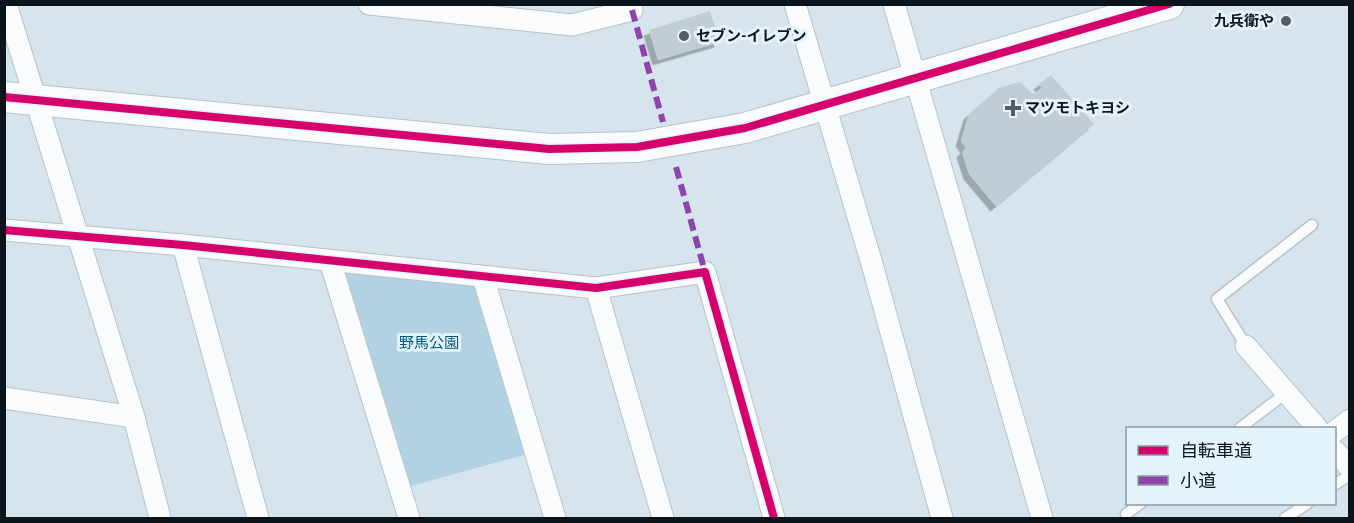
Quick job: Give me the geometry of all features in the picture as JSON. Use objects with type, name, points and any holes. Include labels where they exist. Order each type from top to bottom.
[{"type":"street","points":[[6,4],[134,417],[160,519]]},
{"type":"street","points":[[369,4],[495,11],[572,25],[632,10],[630,4]]},
{"type":"street","points":[[795,4],[874,271],[942,519]]},
{"type":"street","points":[[894,4],[1042,519]]},
{"type":"street","points":[[4,98],[549,149],[637,147],[745,128],[916,80],[1169,4]]},
{"type":"street","points":[[4,230],[77,234],[596,288],[705,272],[774,519]]},
{"type":"street","points":[[183,245],[258,519]]},
{"type":"street","points":[[330,261],[409,519]]},
{"type":"street","points":[[483,276],[555,519]]},
{"type":"street","points":[[596,288],[663,519]]},
{"type":"street","points":[[1246,346],[1315,427]]},
{"type":"street","points":[[4,398],[134,417]]},
{"type":"street","points":[[1336,431],[1350,420]]},
{"type":"street","points":[[1336,451],[1350,468]]},
{"type":"lane","points":[[1246,346],[1216,299],[1312,225]]},
{"type":"lane","points":[[1243,427],[1286,393]]},
{"type":"lane","points":[[1336,484],[1350,475]]},
{"type":"lane","points":[[1126,514],[1139,505]]},
{"type":"lane","points":[[1285,519],[1306,505]]},
{"type":"green space","name":"野馬公園","points":[[330,261],[483,277],[535,452],[400,489]]},
{"type":"building","name":"セブン-イレブン","points":[[710,11],[720,42],[658,60],[649,30]]},
{"type":"building","points":[[1051,75],[1094,124],[996,206],[969,174],[962,152],[966,148],[961,141],[969,114],[999,88],[1020,82],[1033,94],[1042,88],[1039,84]]},
{"type":"marked path","points":[[632,10],[663,122]]},
{"type":"marked path","points":[[676,167],[705,272]]},
{"type":"cycle path","points":[[4,97],[549,149],[637,147],[745,128],[1169,4]]},
{"type":"cycle path","points":[[4,230],[183,245],[596,288],[705,272],[774,518]]},
{"type":"place","name":"九兵衛や","points":[[1286,21]]},
{"type":"place","name":"セブン-イレブン","points":[[684,36]]},
{"type":"place","name":"マツモトキヨシ","points":[[1013,108]]}]
